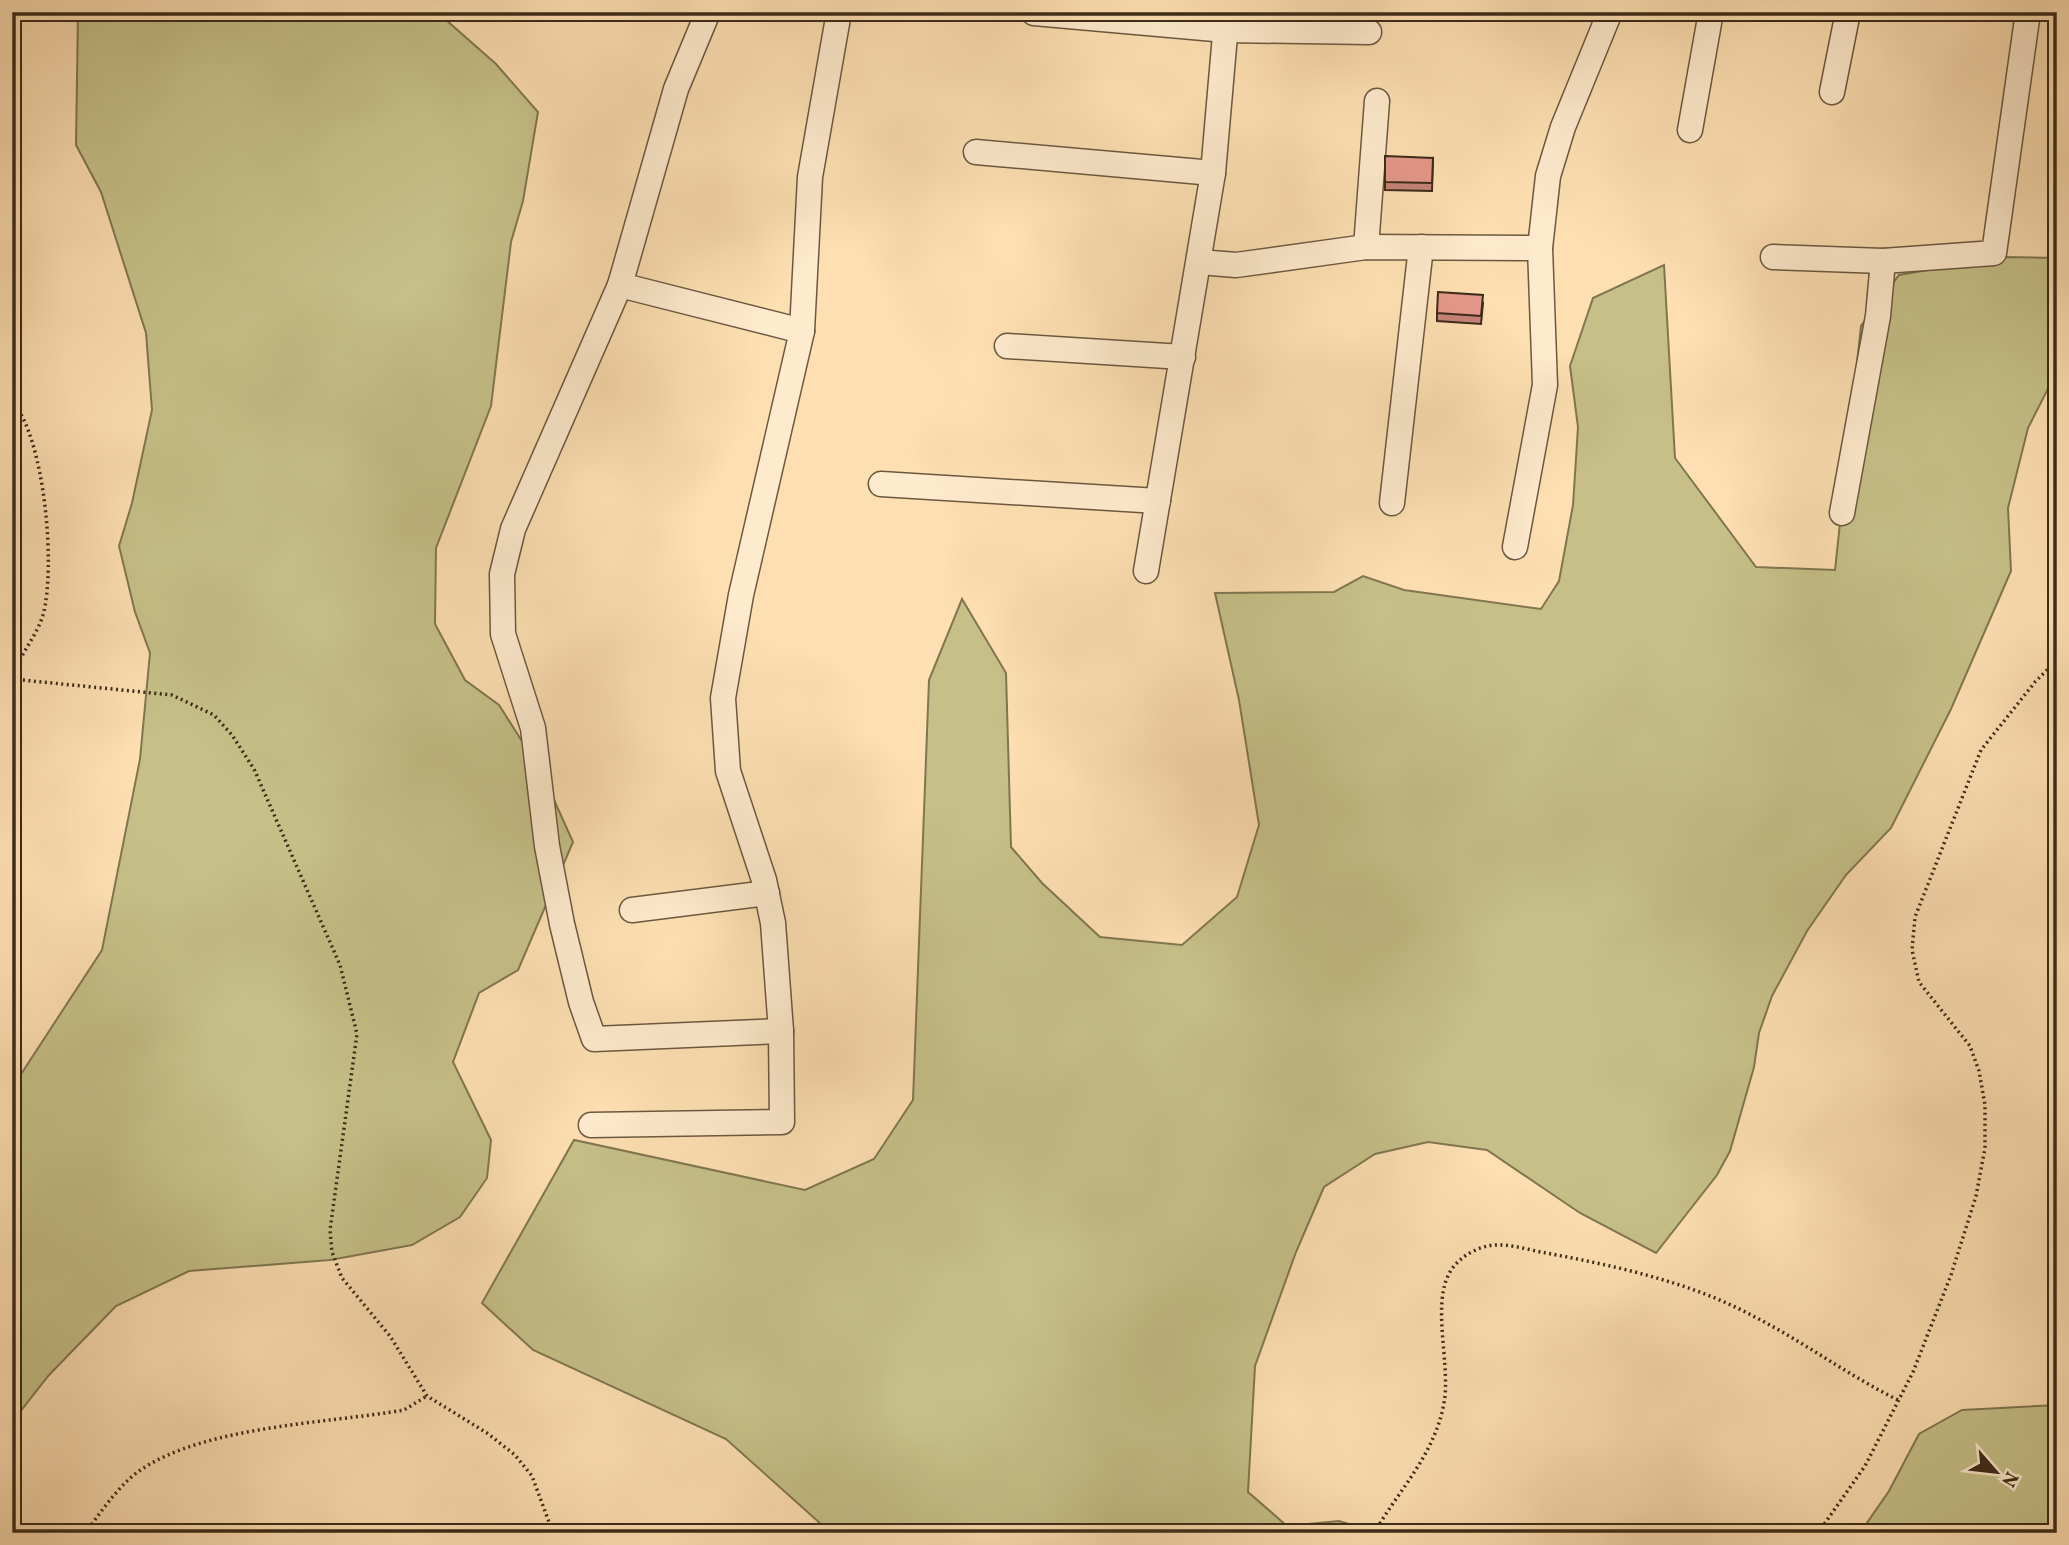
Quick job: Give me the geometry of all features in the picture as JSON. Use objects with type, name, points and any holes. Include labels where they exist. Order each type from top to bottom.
[{"type":"street","points":[[708,12],[677,89],[620,285],[516,521],[502,574],[503,634],[533,728],[547,845],[562,924],[581,1002],[594,1040],[781,1031]]},
{"type":"street","points":[[591,1125],[782,1122],[781,1031],[773,923],[767,893],[728,771],[723,698],[741,595],[802,331],[810,177],[839,12]]},
{"type":"street","points":[[1515,547],[1545,385],[1540,248],[1548,176],[1563,127],[1610,12]]},
{"type":"street","points":[[1690,130],[1711,12]]},
{"type":"street","points":[[1832,92],[1848,12]]},
{"type":"street","points":[[1773,257],[1883,261],[1994,253],[2028,12]]},
{"type":"street","points":[[1034,13],[1226,21],[1369,32]]},
{"type":"street","points":[[1146,571],[1213,173],[1226,21]]},
{"type":"street","points":[[1366,247],[1377,101]]},
{"type":"street","points":[[976,152],[1213,173]]},
{"type":"street","points":[[1199,262],[1236,265],[1366,247],[1540,248]]},
{"type":"street","points":[[1392,503],[1421,247]]},
{"type":"street","points":[[1842,513],[1878,316],[1883,261]]},
{"type":"street","points":[[620,285],[802,331]]},
{"type":"street","points":[[1007,346],[1183,357]]},
{"type":"street","points":[[881,484],[1158,501]]},
{"type":"street","points":[[632,910],[767,893]]},
{"type":"path","points":[[12,401],[27,425],[34,454],[48,531],[50,565],[42,617],[32,641],[15,668],[13,679],[172,695],[196,704],[214,715],[232,735],[254,769],[340,965],[357,1034],[330,1230],[332,1252],[342,1278],[390,1336],[428,1396],[487,1433],[515,1455],[533,1476],[554,1533]]},
{"type":"path","points":[[1818,1533],[1865,1466],[1900,1401],[1951,1275],[1976,1196],[1985,1148],[1985,1105],[1979,1070],[1970,1046],[1919,982],[1912,950],[1915,917],[1982,750],[2035,682],[2057,660]]},
{"type":"path","points":[[1374,1533],[1429,1450],[1440,1420],[1446,1386],[1443,1320],[1446,1282],[1467,1255],[1486,1246],[1506,1245],[1614,1267],[1722,1301],[1752,1315],[1838,1368],[1900,1401]]},
{"type":"path","points":[[85,1533],[127,1481],[158,1459],[200,1443],[404,1410],[428,1396]]},
{"type":"shaded area","points":[[78,12],[437,12],[496,64],[538,112],[523,201],[511,242],[491,406],[436,548],[435,624],[465,680],[499,705],[541,771],[573,842],[518,970],[479,993],[453,1062],[491,1140],[487,1178],[460,1217],[412,1245],[330,1260],[189,1271],[116,1306],[49,1375],[12,1422],[12,1088],[102,950],[140,759],[150,653],[135,612],[119,546],[132,503],[152,410],[146,333],[101,192],[76,145]]},
{"type":"shaded area","points":[[2003,257],[2057,258],[2057,371],[2028,428],[2008,508],[2011,571],[1951,709],[1891,828],[1846,875],[1807,931],[1772,996],[1759,1033],[1754,1067],[1730,1151],[1717,1175],[1656,1253],[1580,1213],[1487,1150],[1428,1142],[1375,1154],[1324,1187],[1296,1252],[1255,1366],[1248,1492],[1287,1526],[1339,1521],[1379,1533],[831,1533],[726,1439],[533,1350],[482,1303],[574,1140],[805,1190],[874,1159],[913,1100],[929,680],[962,599],[1006,673],[1011,847],[1042,883],[1100,937],[1182,945],[1237,897],[1259,825],[1239,700],[1215,593],[1334,592],[1363,576],[1404,590],[1541,609],[1559,581],[1573,505],[1578,427],[1570,366],[1593,298],[1664,265],[1675,458],[1756,567],[1835,570],[1861,326],[1899,275]]},
{"type":"shaded area","points":[[2057,1405],[2057,1533],[1860,1533],[1889,1491],[1919,1434],[1962,1410]]},
{"type":"building","points":[[1385,156],[1433,158],[1432,183],[1385,182]]},
{"type":"building","points":[[1438,292],[1483,295],[1481,316],[1437,313]]}]
